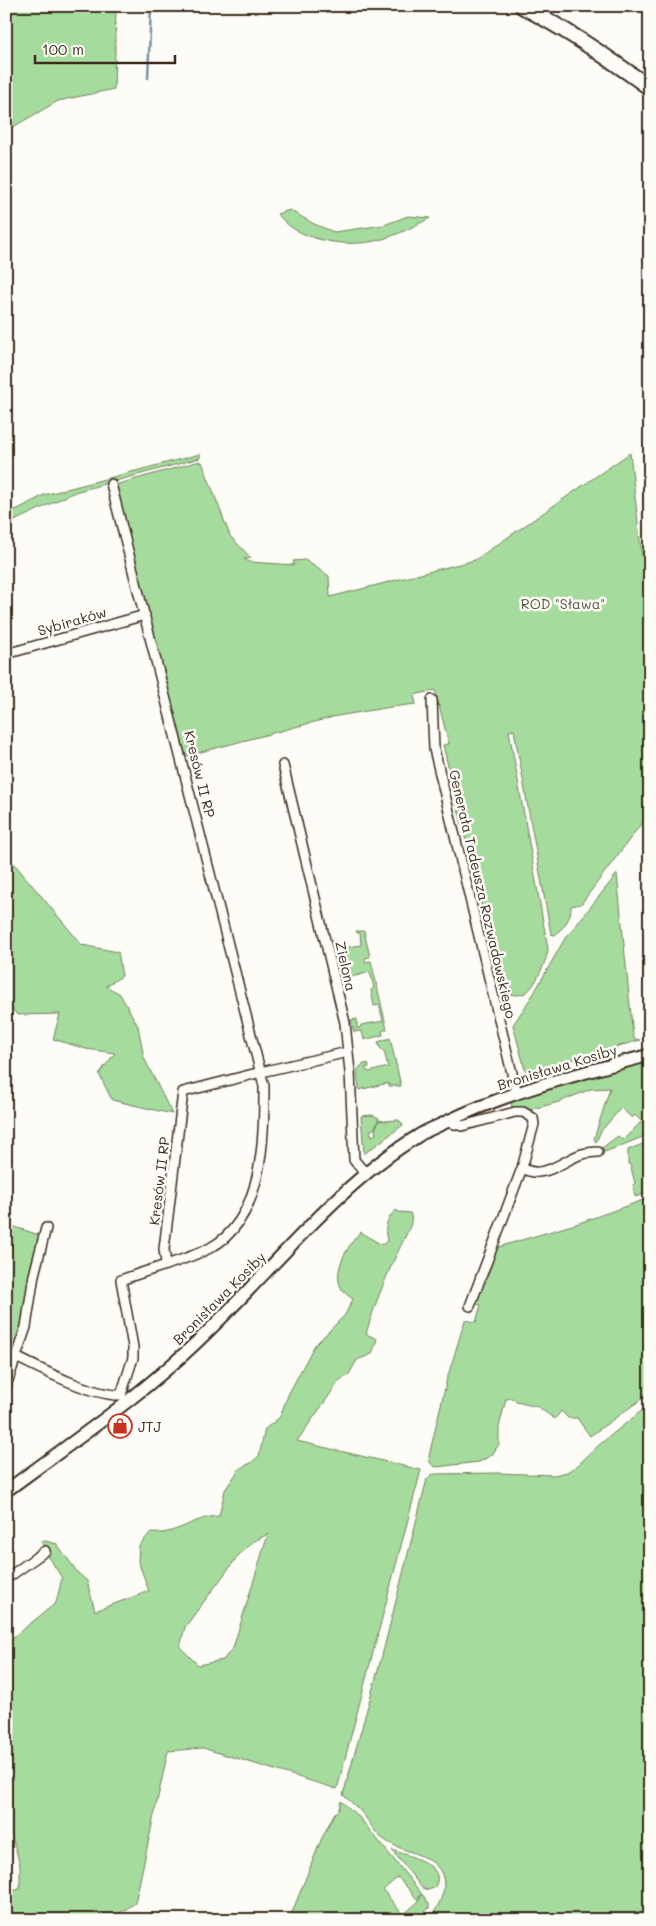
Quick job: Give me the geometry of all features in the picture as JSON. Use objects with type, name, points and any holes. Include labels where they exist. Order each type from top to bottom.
[{"type":"main road","points":[[522,6],[604,55],[650,88]]},
{"type":"street","name":"Kresów II RP","points":[[111,484],[264,1086],[262,1155],[244,1211],[231,1230],[211,1247],[121,1280],[133,1347],[133,1358],[124,1398]]},
{"type":"street","name":"Sybiraków","points":[[6,654],[145,615]]},
{"type":"street","name":"Generała Tadeusza Rozwadowskiego","points":[[432,700],[434,749],[517,1094]]},
{"type":"street","name":"Zielona","points":[[283,765],[345,1023],[354,1160],[365,1173]]},
{"type":"street","name":"Kresów II RP","points":[[166,1264],[164,1249],[184,1092],[348,1052]]},
{"type":"street","name":"Bronisława Kosiby","points":[[6,1491],[202,1338],[340,1195],[365,1173],[419,1135],[468,1111],[517,1094],[650,1054]]},
{"type":"street","name":"Bronisława Kosiby","points":[[447,1122],[462,1126],[514,1112],[527,1114],[533,1118],[534,1124],[522,1168],[470,1306]]},
{"type":"street","points":[[522,1168],[534,1173],[546,1171],[582,1154],[598,1152]]},
{"type":"street","points":[[6,1386],[26,1327],[34,1275],[46,1228]]},
{"type":"street","points":[[16,1357],[61,1378],[124,1398]]},
{"type":"street","points":[[6,1579],[45,1551]]},
{"type":"green space","points":[[6,6],[116,6],[114,89],[58,101],[6,131],[6,127],[10,126],[9,117],[6,117]]},
{"type":"green space","points":[[290,210],[314,224],[334,232],[384,225],[408,216],[430,218],[393,236],[369,242],[339,243],[309,236],[289,226],[277,214]]},
{"type":"green space","name":"ROD \"Sława\"","points":[[630,453],[650,627],[650,812],[581,904],[571,906],[569,919],[555,935],[551,934],[514,730],[509,731],[548,949],[543,966],[529,991],[516,995],[502,992],[443,745],[449,744],[435,690],[414,695],[416,704],[337,716],[186,756],[152,633],[115,485],[202,462],[230,536],[251,558],[244,559],[250,562],[294,565],[293,561],[305,560],[329,576],[330,597],[475,560]]},
{"type":"green space","points":[[200,454],[200,458],[75,492],[6,525],[6,512],[18,509],[44,495]]},
{"type":"green space","points":[[6,854],[82,945],[118,952],[122,976],[106,986],[120,994],[138,1026],[144,1058],[172,1114],[112,1100],[99,1074],[115,1053],[86,1049],[53,1039],[60,1014],[17,1015],[6,1001]]},
{"type":"green space","points":[[617,874],[633,1036],[635,1039],[640,1040],[526,1073],[513,1025],[534,993],[564,940]]},
{"type":"green space","points":[[356,931],[364,931],[370,957],[365,958],[365,962],[371,961],[387,1029],[382,1031],[383,1035],[364,1040],[362,1031],[354,1032],[351,1020],[357,1019],[357,1028],[360,1028],[361,1025],[383,1021],[379,1005],[374,1006],[371,990],[374,988],[370,972],[348,978],[349,984],[344,986],[339,968],[342,967],[341,964],[339,965],[335,949],[341,950],[339,948],[341,944],[342,948],[361,945],[360,933]]},
{"type":"green space","points":[[390,1038],[401,1086],[389,1086],[388,1083],[359,1090],[357,1070],[362,1065],[368,1063],[369,1067],[365,1068],[369,1072],[388,1067],[384,1051],[380,1048],[378,1042]]},
{"type":"green space","points":[[650,1061],[650,1134],[605,1152],[602,1148],[618,1136],[623,1140],[641,1122],[644,1124],[647,1120],[643,1118],[641,1121],[635,1115],[632,1118],[621,1108],[601,1131],[596,1142],[594,1139],[610,1088],[591,1089],[559,1102],[529,1110],[512,1109],[511,1101]]},
{"type":"green space","points":[[372,1115],[379,1118],[375,1128],[370,1131],[372,1136],[376,1134],[375,1130],[379,1120],[399,1120],[403,1125],[364,1154],[361,1116]]},
{"type":"green space","points":[[650,1141],[650,1148],[646,1149],[647,1153],[650,1152],[650,1393],[590,1436],[577,1418],[568,1418],[561,1411],[555,1419],[538,1407],[516,1402],[512,1398],[506,1399],[499,1427],[499,1444],[492,1455],[479,1462],[436,1467],[430,1462],[429,1456],[447,1379],[465,1320],[476,1322],[481,1305],[473,1303],[495,1248],[579,1223],[649,1198],[647,1193],[635,1197],[633,1185],[635,1183],[630,1164],[628,1164],[628,1150]]},
{"type":"green space","points":[[396,1210],[410,1213],[411,1221],[374,1308],[366,1334],[377,1339],[372,1354],[357,1360],[348,1376],[340,1380],[297,1441],[421,1470],[337,1789],[203,1748],[168,1751],[135,1903],[110,1920],[6,1920],[6,1893],[20,1889],[20,1865],[12,1836],[6,1827],[6,1797],[10,1781],[6,1779],[8,1768],[6,1764],[6,1643],[56,1603],[62,1578],[45,1551],[41,1540],[57,1544],[78,1573],[87,1581],[95,1611],[149,1591],[138,1561],[139,1546],[150,1533],[168,1532],[209,1517],[219,1516],[225,1490],[240,1468],[251,1463],[259,1456],[265,1429],[280,1417],[288,1395],[314,1346],[345,1315],[353,1299],[343,1291],[338,1276],[342,1260],[350,1245],[360,1232],[382,1245],[387,1241],[387,1224]],"holes":[[[268,1534],[233,1648],[223,1660],[198,1665],[180,1647],[185,1627],[238,1556],[251,1543]]]},
{"type":"green space","points":[[6,1224],[42,1236],[25,1327],[6,1380]]},
{"type":"green space","points":[[650,1404],[650,1920],[428,1920],[439,1904],[444,1886],[442,1875],[437,1867],[430,1860],[390,1844],[382,1838],[361,1811],[343,1795],[383,1652],[427,1479],[431,1475],[436,1474],[497,1473],[554,1475],[567,1472],[578,1465],[599,1445]]},
{"type":"green space","points":[[341,1801],[359,1817],[421,1893],[418,1900],[398,1877],[383,1890],[403,1915],[419,1901],[422,1894],[429,1904],[429,1908],[417,1920],[289,1920],[321,1840],[334,1814],[339,1809]]},
{"type":"green space","points":[[392,1850],[416,1858],[431,1867],[436,1873],[437,1880],[434,1888],[428,1890],[422,1888]]},
{"type":"waterway","points":[[148,78],[151,6]]},
{"type":"place","name":"JTJ","points":[[120,1426]]}]
